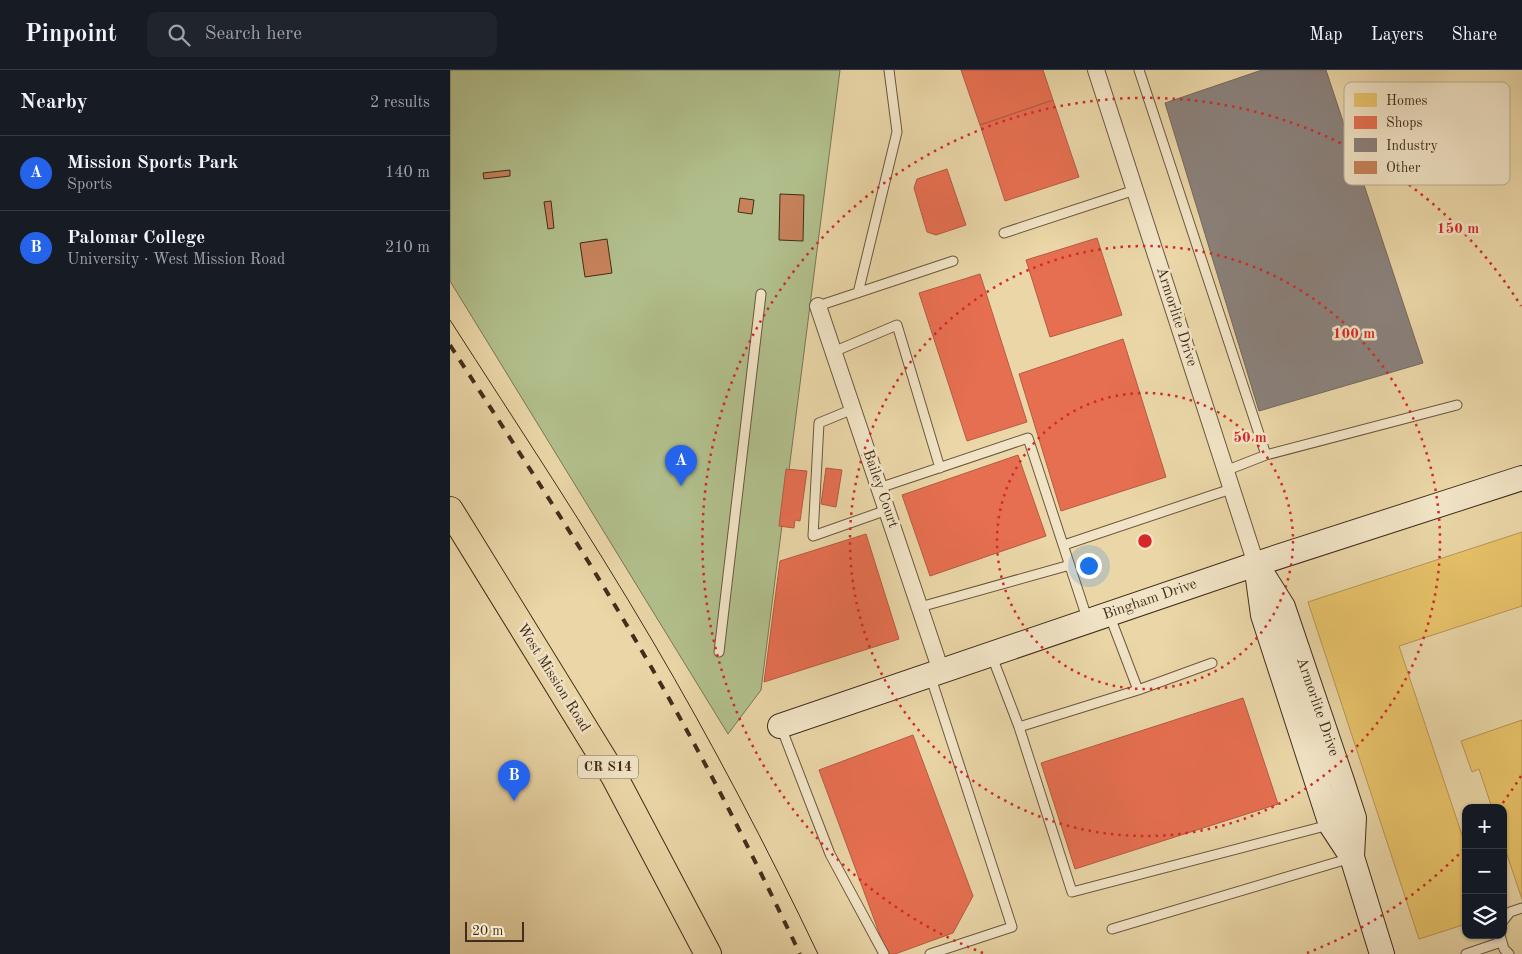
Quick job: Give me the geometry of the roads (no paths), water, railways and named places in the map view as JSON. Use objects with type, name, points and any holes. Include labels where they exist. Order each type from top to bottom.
[{"type":"main road","name":"West Mission Road","points":[[450,510],[614,776],[708,954]]},
{"type":"street","name":"Armorlite Drive","points":[[1096,70],[1256,564],[1263,615],[1331,825],[1352,857],[1382,954]]},
{"type":"street","name":"Bailey Court","points":[[818,306],[920,608],[936,673]]},
{"type":"street","name":"Bingham Drive","points":[[780,726],[1256,564],[1522,478]]},
{"type":"street","name":"Armorlite Drive","points":[[1256,564],[1283,607],[1334,754],[1354,818],[1352,857]]},
{"type":"lane","points":[[858,293],[897,132],[889,70]]},
{"type":"lane","points":[[1139,70],[1266,455]]},
{"type":"lane","points":[[1004,233],[1135,190]]},
{"type":"lane","points":[[818,306],[953,261]]},
{"type":"lane","points":[[720,652],[761,294]]},
{"type":"lane","points":[[833,352],[897,325],[940,468]]},
{"type":"lane","points":[[1225,471],[1266,455],[1457,405]]},
{"type":"lane","points":[[853,409],[819,423],[812,536],[887,510]]},
{"type":"lane","points":[[879,488],[1028,438],[1070,565],[1138,690]]},
{"type":"lane","points":[[1064,546],[1231,489]]},
{"type":"lane","points":[[920,608],[1070,565]]},
{"type":"lane","points":[[991,654],[1019,727],[1072,892],[1331,825]]},
{"type":"lane","points":[[1019,727],[1138,690],[1212,663]]},
{"type":"lane","points":[[930,954],[1012,927],[936,673]]},
{"type":"lane","points":[[780,726],[830,854],[884,954]]},
{"type":"lane","points":[[1112,929],[1352,857]]},
{"type":"lane","points":[[1507,916],[1510,912],[1522,908]]},
{"type":"lane","points":[[1466,954],[1500,939],[1509,954]]},
{"type":"tram line","points":[[450,320],[578,519],[652,640],[738,795],[818,954]]},
{"type":"railway","points":[[450,345],[561,518],[641,650],[719,791],[800,954]]},
{"type":"place","name":"Mission Sports Park","points":[[681,486]]},
{"type":"place","name":"Palomar College","points":[[514,801]]}]
